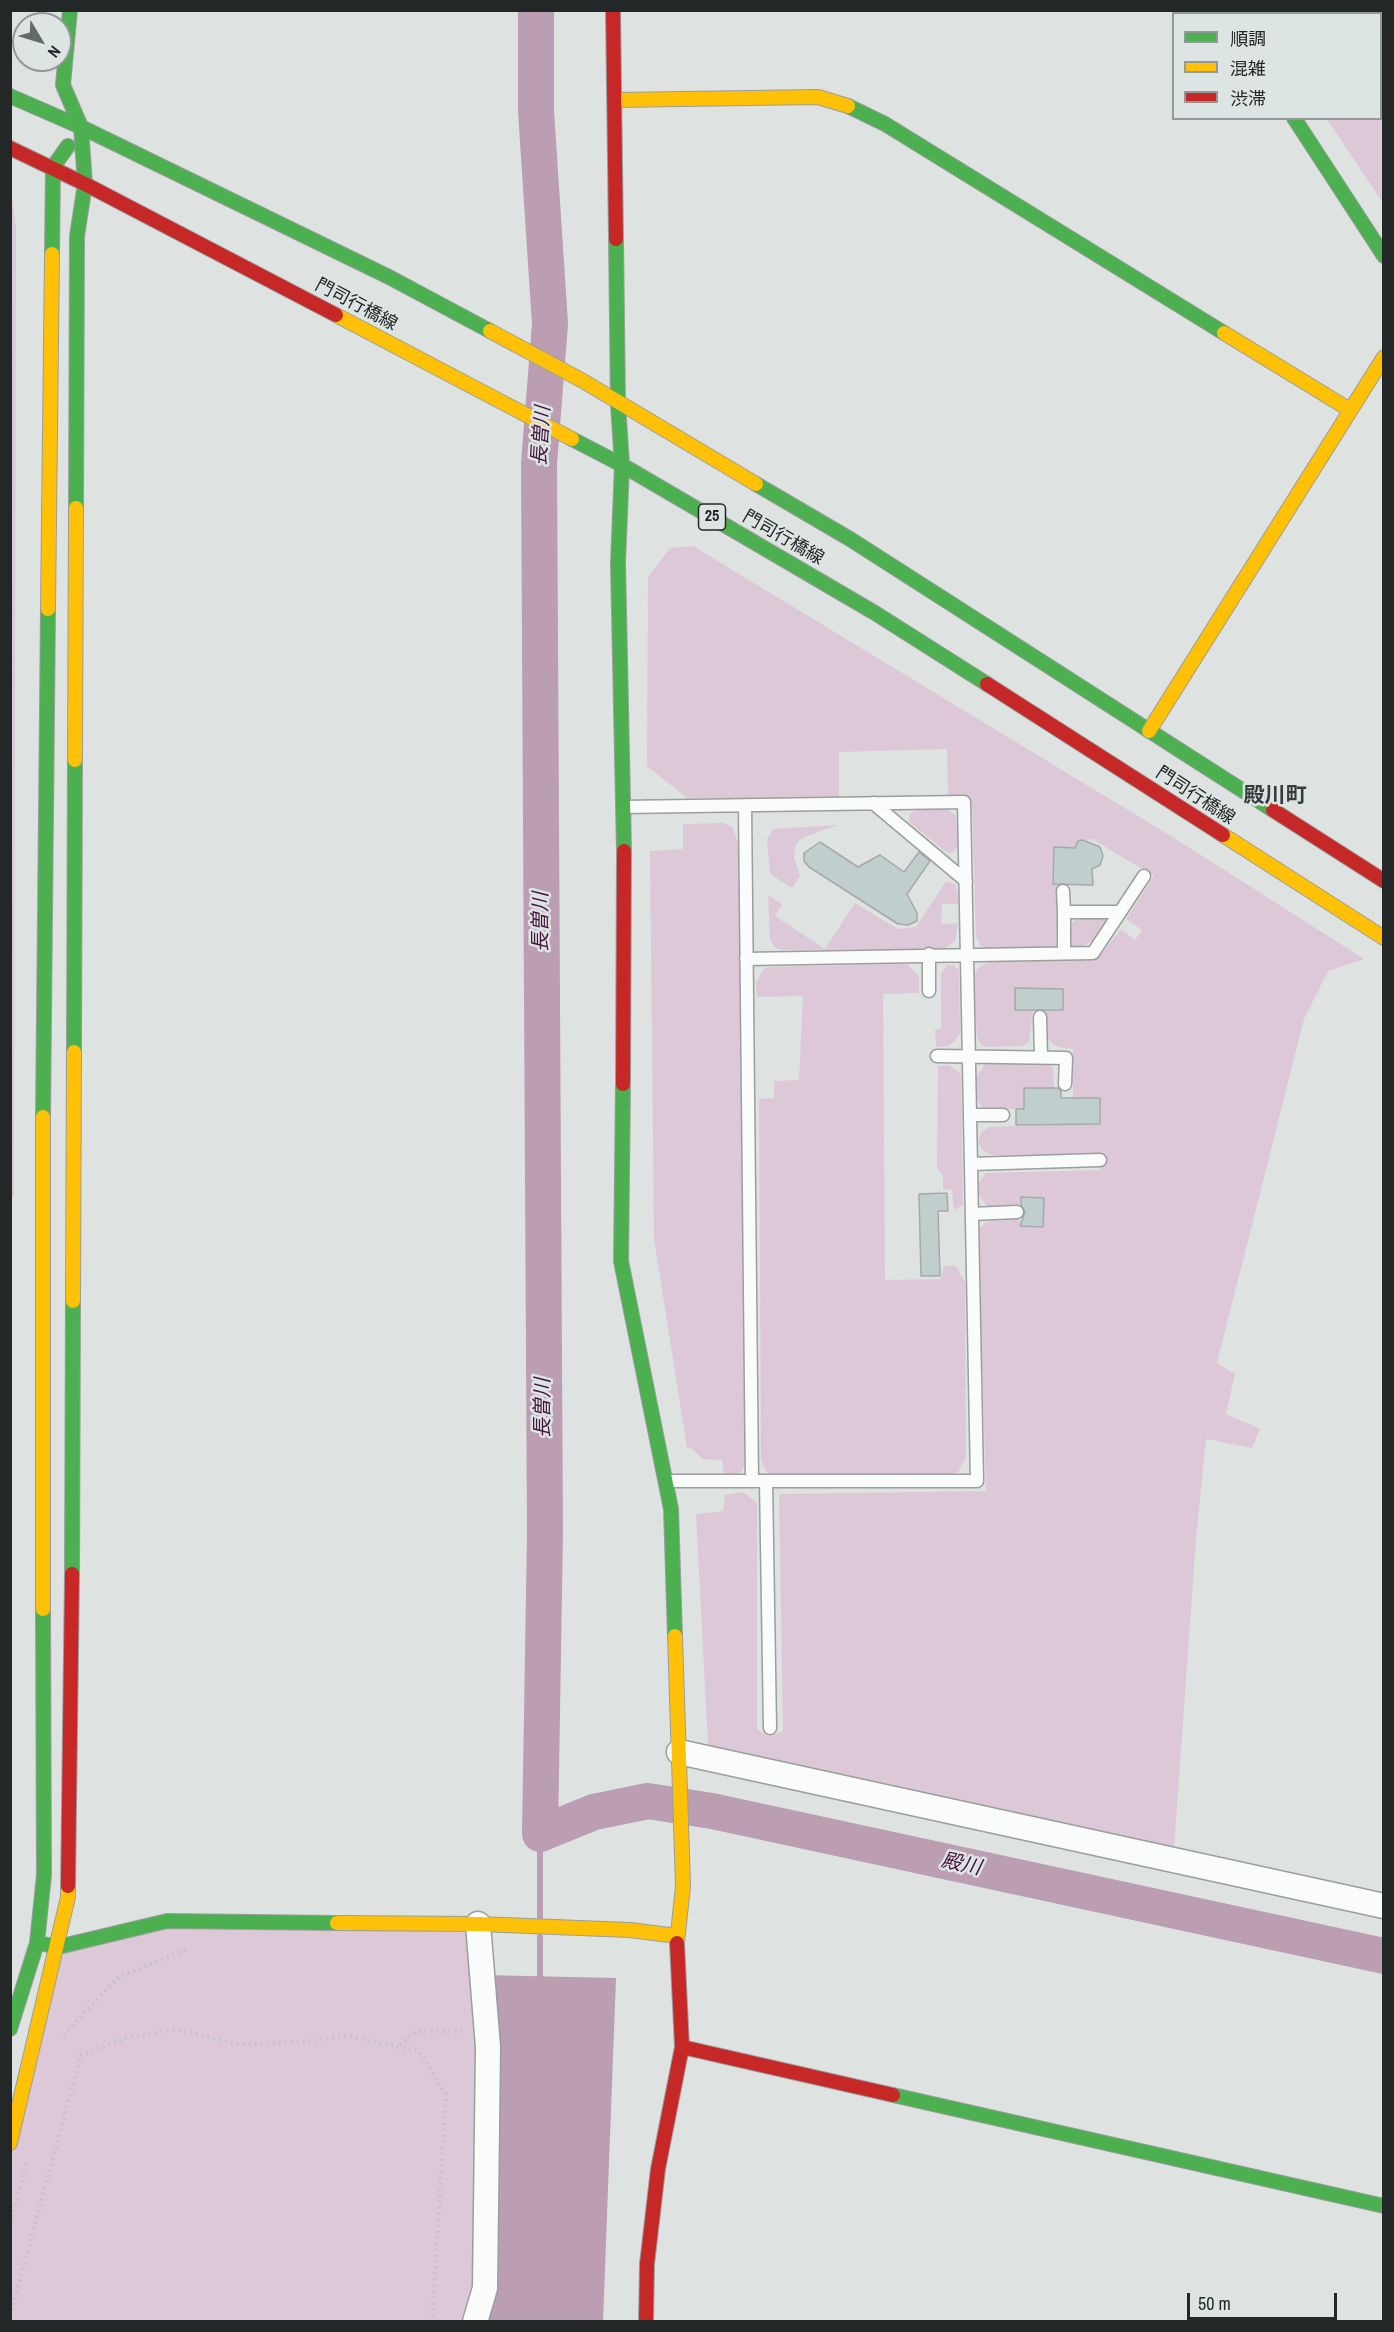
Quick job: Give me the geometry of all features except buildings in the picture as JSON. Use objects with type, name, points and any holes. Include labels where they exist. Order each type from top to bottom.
[{"type":"street","points":[[10,2143],[68,1897],[71,1768],[77,248],[86,184],[81,127],[63,84],[70,10]]},
{"type":"street","points":[[613,10],[618,404],[622,465],[618,563],[625,906],[621,1261],[670,1509],[683,1886],[677,1936],[682,2047],[658,2169],[647,2264],[646,2322]]},
{"type":"street","name":"門司行橋線","points":[[10,96],[81,127],[389,278],[583,381],[618,404],[850,539],[1383,881]]},
{"type":"street","points":[[615,100],[818,97],[848,106],[896,130],[1350,410]]},
{"type":"street","points":[[1295,120],[1383,256]]},
{"type":"street","points":[[10,2029],[37,1943],[44,1875],[42,1226],[53,167],[81,127]]},
{"type":"street","name":"門司行橋線","points":[[10,148],[86,184],[622,465],[875,613],[1383,938]]},
{"type":"street","points":[[1149,731],[1383,357]]},
{"type":"street","points":[[680,1759],[1383,1906]]},
{"type":"street","points":[[37,1943],[58,1947],[167,1921],[478,1924],[630,1930],[677,1936]]},
{"type":"street","points":[[475,2322],[485,2288],[486,2031],[478,1924]]},
{"type":"street","points":[[682,2047],[1383,2206]]},
{"type":"lane","points":[[623,807],[964,802],[977,1481],[665,1480]]},
{"type":"lane","points":[[873,803],[966,881]]},
{"type":"lane","points":[[745,806],[752,1481]]},
{"type":"lane","points":[[747,959],[967,953],[1093,953],[1144,876]]},
{"type":"lane","points":[[1064,891],[1064,953]]},
{"type":"lane","points":[[1064,912],[1120,912]]},
{"type":"lane","points":[[928,991],[929,954]]},
{"type":"lane","points":[[1040,1017],[1041,1057]]},
{"type":"lane","points":[[937,1056],[1066,1058],[1065,1084]]},
{"type":"lane","points":[[970,1115],[1002,1115]]},
{"type":"lane","points":[[971,1164],[1100,1160]]},
{"type":"lane","points":[[972,1214],[1017,1212]]},
{"type":"lane","points":[[766,1481],[770,1728]]},
{"type":"path","points":[[62,2036],[118,1977],[182,1950],[194,1950]]},
{"type":"path","points":[[10,2316],[81,2055],[126,2038],[176,2029],[237,2044],[302,2042],[346,2036],[419,2052],[446,2094],[432,2322]]},
{"type":"path","points":[[400,2046],[416,2031],[486,2031]]},
{"type":"path","points":[[10,2223],[29,2157]]},
{"type":"shaded area","points":[[1383,11],[1383,203],[1328,120],[1382,120],[1382,12],[1256,12]]},
{"type":"shaded area","points":[[11,192],[16,227],[14,1196],[11,1199]]},
{"type":"shaded area","points":[[693,546],[1179,841],[1364,959],[1328,971],[1304,1019],[1217,1363],[1235,1374],[1226,1414],[1260,1429],[1252,1448],[1206,1439],[1196,1539],[1174,1849],[708,1745],[696,1514],[723,1511],[725,1495],[743,1492],[757,1503],[757,1729],[768,1737],[783,1731],[779,1494],[986,1491],[978,1230],[986,1222],[1020,1219],[1020,1226],[1043,1227],[1044,1199],[1021,1198],[1021,1204],[987,1207],[979,1194],[978,1184],[986,1173],[1101,1170],[1101,1156],[992,1155],[982,1150],[978,1141],[982,1132],[989,1127],[1100,1124],[1100,1098],[1073,1098],[1073,1049],[1058,1047],[1047,1036],[1046,1010],[1063,1010],[1063,989],[1016,988],[1015,1009],[1033,1010],[1029,1042],[1022,1046],[988,1047],[981,1045],[977,1037],[973,980],[978,968],[988,962],[1097,960],[1121,929],[1135,940],[1142,930],[1126,919],[1154,876],[1092,839],[1078,841],[1075,848],[1054,847],[1053,884],[1058,884],[1056,950],[992,951],[981,946],[976,936],[972,802],[969,797],[948,797],[947,749],[839,752],[839,799],[687,798],[647,766],[648,577],[670,548]]},
{"type":"shaded area","points":[[947,809],[956,816],[958,846],[952,853],[946,852],[909,822],[910,814],[916,810]]},
{"type":"shaded area","points":[[724,823],[732,827],[740,846],[745,1463],[742,1471],[734,1477],[724,1477],[722,1460],[703,1459],[690,1447],[687,1448],[654,1239],[650,851],[683,849],[683,824]]},
{"type":"shaded area","points":[[838,825],[802,838],[796,845],[794,857],[800,876],[792,888],[770,874],[767,839],[773,829]]},
{"type":"shaded area","points":[[946,881],[956,885],[959,904],[942,904],[941,924],[958,923],[955,941],[944,949],[783,950],[775,948],[770,939],[768,895],[782,904],[775,916],[825,949],[855,903],[898,929],[916,927]]},
{"type":"shaded area","points":[[1102,917],[1108,921],[1094,940],[1083,946],[1069,947],[1072,923],[1078,918]]},
{"type":"shaded area","points":[[907,964],[919,976],[919,993],[883,994],[885,1280],[941,1279],[944,1266],[956,1266],[965,1282],[966,1457],[959,1471],[952,1476],[774,1477],[767,1473],[761,1460],[759,1099],[774,1098],[774,1081],[799,1080],[803,996],[757,997],[756,983],[763,970],[768,967]]},
{"type":"shaded area","points":[[947,965],[954,965],[959,971],[960,1033],[956,1040],[948,1046],[936,1047],[935,1030],[941,1028],[941,974]]},
{"type":"shaded area","points":[[1044,1061],[1053,1068],[1054,1088],[1024,1088],[1024,1109],[983,1108],[976,1099],[976,1077],[986,1063]]},
{"type":"shaded area","points":[[949,1065],[961,1074],[963,1205],[954,1210],[952,1190],[943,1189],[943,1175],[937,1168],[938,1066]]},
{"type":"shaded area","points":[[167,1921],[478,1924],[475,2321],[11,2322],[11,2130],[58,1947]]},
{"type":"shaded area","points":[[482,1975],[616,1978],[603,2321],[475,2322]]},
{"type":"waterway","name":"長曽川","points":[[536,10],[536,111],[550,324],[539,463],[545,1532],[540,1834],[594,1812],[648,1801],[712,1811],[1384,1956]]},
{"type":"waterway","points":[[540,1834],[540,1918]]},
{"type":"waterway","points":[[540,1937],[540,1984]]},
{"type":"traffic: fast","points":[[70,10],[63,85],[81,127],[85,184],[77,236],[76,508]]},
{"type":"traffic: fast","points":[[10,96],[81,127],[389,277],[490,331]]},
{"type":"traffic: fast","points":[[848,106],[885,124],[1224,333]]},
{"type":"traffic: fast","points":[[1295,120],[1384,256]]},
{"type":"traffic: fast","points":[[52,254],[53,167],[68,146]]},
{"type":"traffic: fast","points":[[616,239],[618,404]]},
{"type":"traffic: fast","points":[[618,404],[622,465],[618,563],[624,851]]},
{"type":"traffic: fast","points":[[572,439],[622,465],[875,613],[987,684]]},
{"type":"traffic: fast","points":[[756,484],[850,539],[1273,810]]},
{"type":"traffic: fast","points":[[43,1117],[48,609]]},
{"type":"traffic: fast","points":[[74,1052],[75,760]]},
{"type":"traffic: fast","points":[[623,1084],[621,1261],[671,1509],[675,1636]]},
{"type":"traffic: fast","points":[[72,1574],[73,1301]]},
{"type":"traffic: fast","points":[[10,2029],[37,1943],[44,1875],[43,1609]]},
{"type":"traffic: fast","points":[[39,1943],[58,1947],[167,1921],[337,1923]]},
{"type":"traffic: fast","points":[[893,2095],[1384,2206]]},
{"type":"traffic: slow","points":[[615,100],[818,97],[848,106]]},
{"type":"traffic: slow","points":[[48,609],[52,254]]},
{"type":"traffic: slow","points":[[336,315],[572,439]]},
{"type":"traffic: slow","points":[[490,331],[583,381],[756,484]]},
{"type":"traffic: slow","points":[[1224,333],[1350,410]]},
{"type":"traffic: slow","points":[[1149,731],[1384,357]]},
{"type":"traffic: slow","points":[[75,760],[76,508]]},
{"type":"traffic: slow","points":[[1223,835],[1384,938]]},
{"type":"traffic: slow","points":[[73,1301],[74,1052]]},
{"type":"traffic: slow","points":[[43,1117],[43,1609]]},
{"type":"traffic: slow","points":[[675,1636],[683,1886],[677,1943]]},
{"type":"traffic: slow","points":[[10,2143],[68,1897],[68,1886]]},
{"type":"traffic: slow","points":[[337,1923],[478,1924],[630,1930],[677,1936]]},
{"type":"traffic: jam","points":[[613,10],[616,239]]},
{"type":"traffic: jam","points":[[10,148],[85,184],[336,315]]},
{"type":"traffic: jam","points":[[987,684],[1223,835]]},
{"type":"traffic: jam","points":[[1273,810],[1384,881]]},
{"type":"traffic: jam","points":[[623,1084],[624,851]]},
{"type":"traffic: jam","points":[[68,1886],[72,1574]]},
{"type":"traffic: jam","points":[[646,2322],[647,2264],[658,2169],[682,2047],[677,1943]]},
{"type":"traffic: jam","points":[[682,2047],[893,2095]]},
{"type":"district","name":"殿川町","points":[[1275,796]]},
{"type":"water label","name":"殿川","points":[[961,1865]]}]
